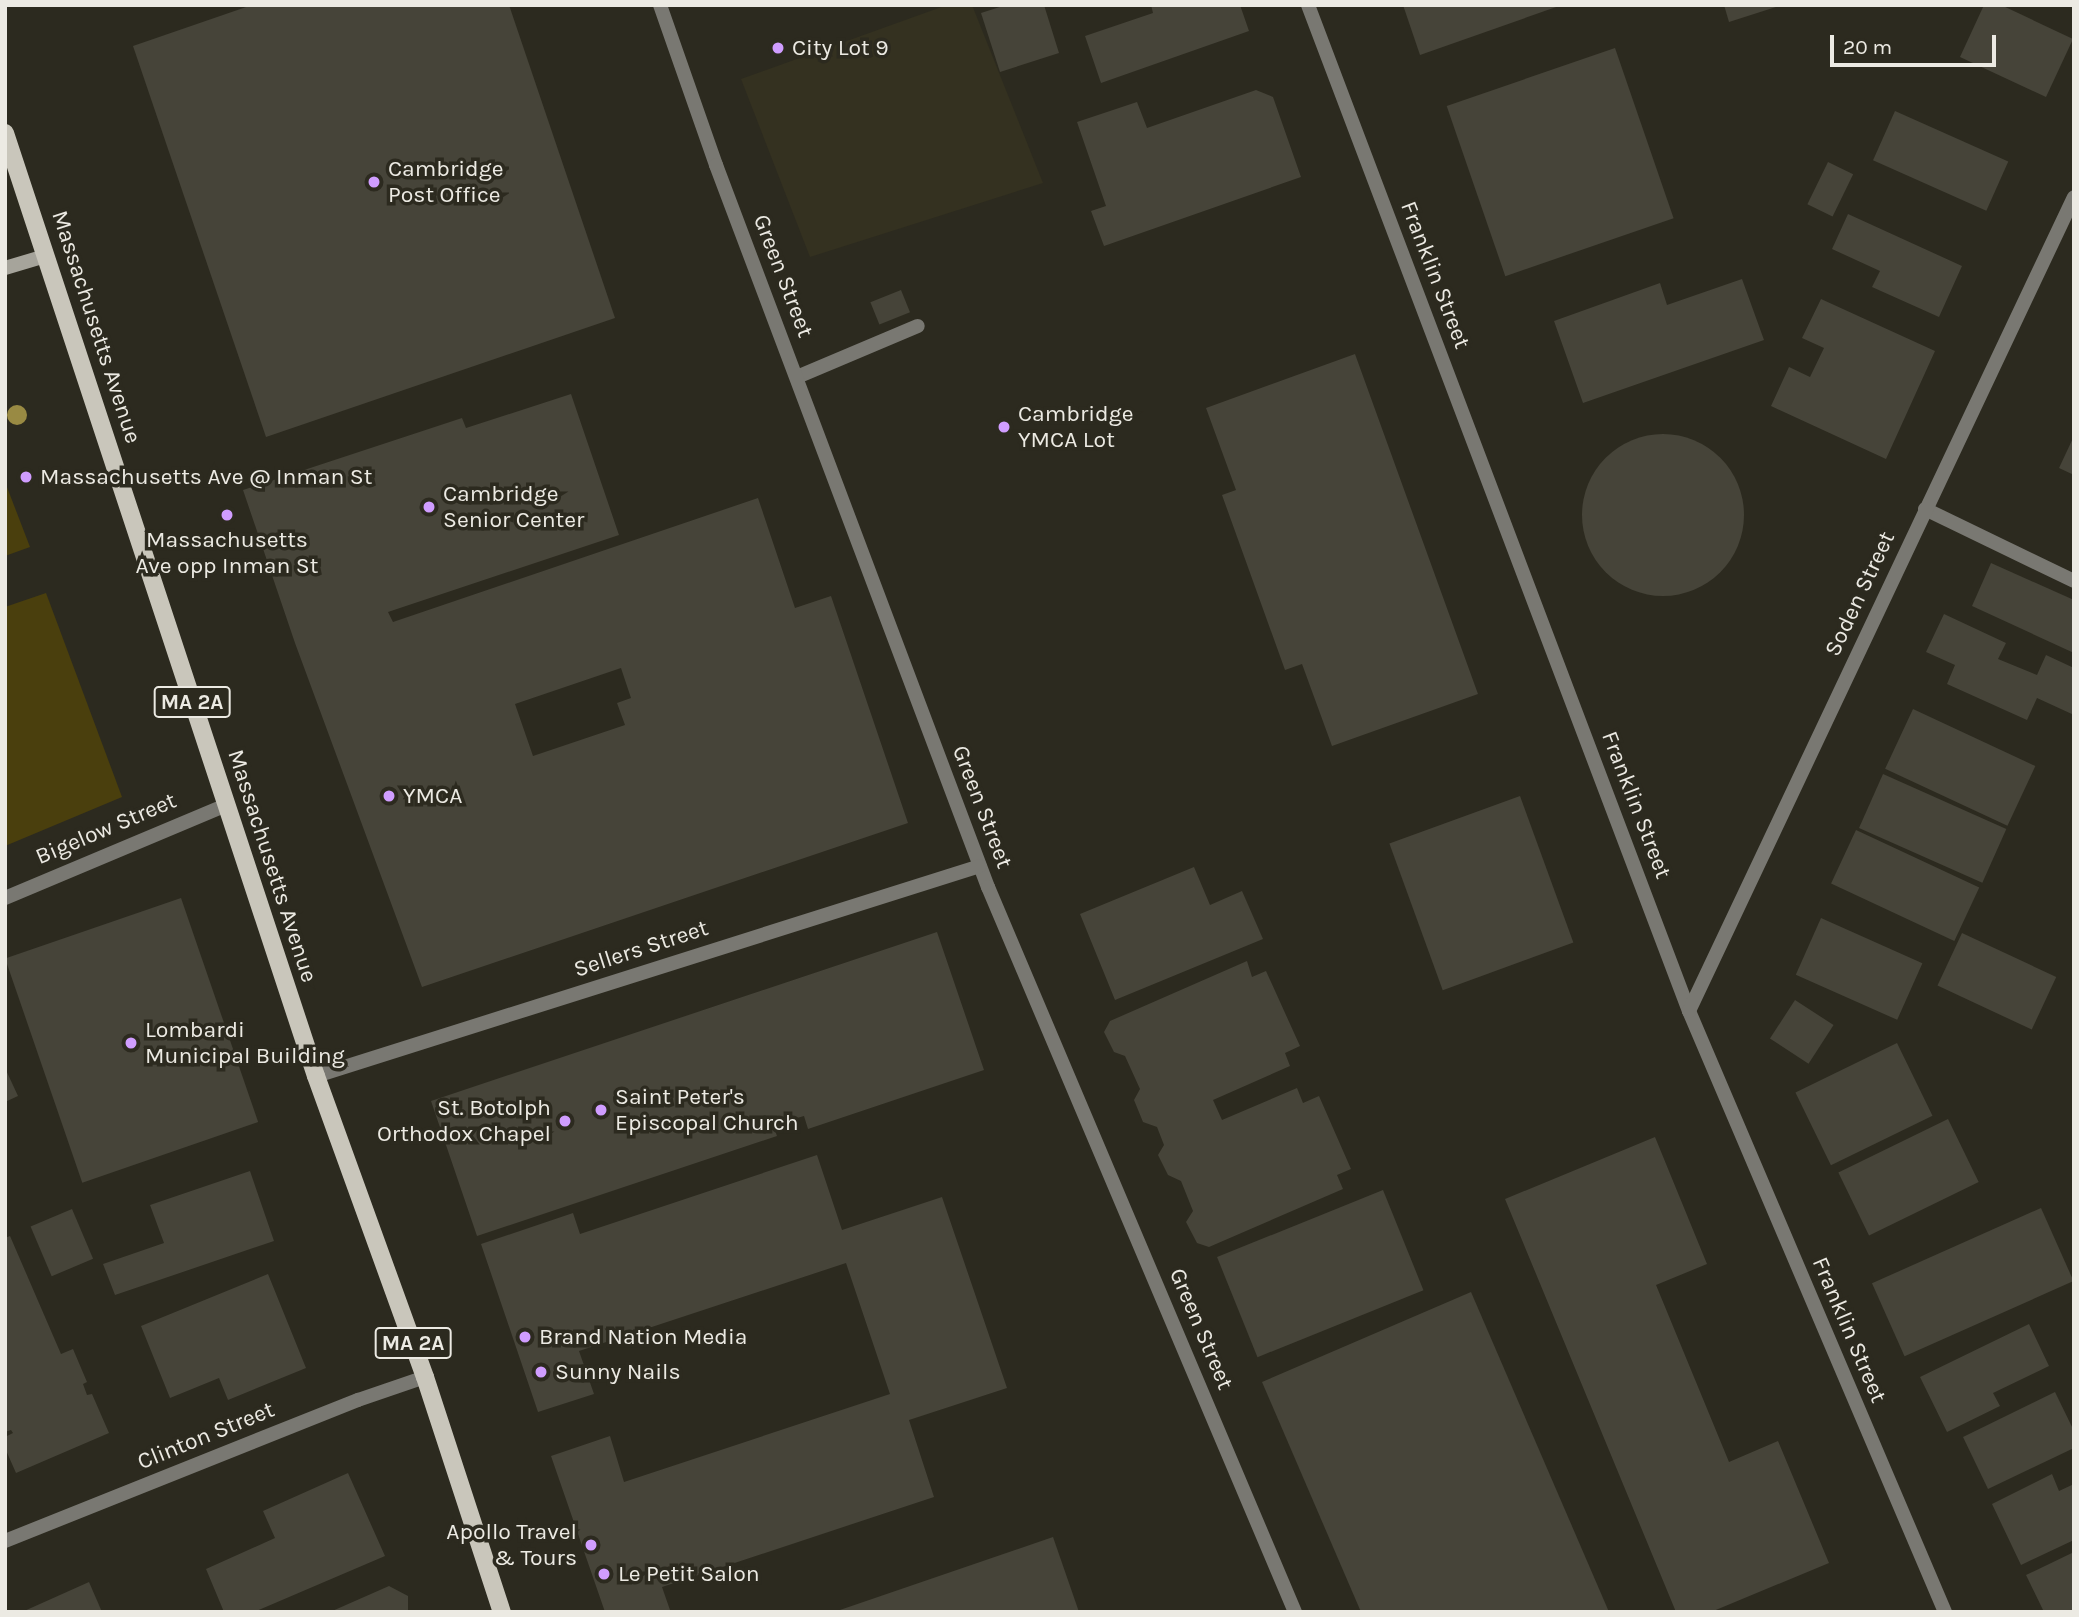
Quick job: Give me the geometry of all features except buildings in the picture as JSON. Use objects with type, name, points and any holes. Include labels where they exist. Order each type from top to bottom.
[{"type":"main road","name":"Massachusetts Avenue","points":[[5,133],[316,1076],[425,1377],[502,1612]]},
{"type":"main road","points":[[5,268],[45,256]]},
{"type":"street","name":"Green Street","points":[[660,5],[980,866],[1296,1612]]},
{"type":"street","name":"Franklin Street","points":[[1308,5],[1689,1011],[1945,1612]]},
{"type":"street","name":"Soden Street","points":[[1689,1011],[1924,509],[2074,197]]},
{"type":"street","points":[[797,377],[918,326]]},
{"type":"street","points":[[1924,509],[2074,580]]},
{"type":"street","name":"Bigelow Street","points":[[5,898],[226,805]]},
{"type":"street","name":"Sellers Street","points":[[316,1076],[980,866]]},
{"type":"street","name":"Clinton Street","points":[[5,1541],[358,1400],[425,1377]]},
{"type":"shaded area","points":[[947,5],[972,5],[1043,183],[810,257],[741,79]]},
{"type":"shaded area","points":[[5,482],[30,547],[5,556]]},
{"type":"shaded area","points":[[46,593],[122,797],[5,846],[5,607]]},
{"type":"place","name":"City Lot 9","points":[[778,48]]},
{"type":"place","name":"Cambridge Post Office","points":[[374,182]]},
{"type":"place","name":"Cambridge YMCA Lot","points":[[1004,427]]},
{"type":"place","name":"Massachusetts Ave @ Inman St","points":[[26,477]]},
{"type":"place","name":"Cambridge Senior Center","points":[[429,507]]},
{"type":"place","name":"Massachusetts Ave opp Inman St","points":[[227,515]]},
{"type":"place","name":"YMCA","points":[[389,796]]},
{"type":"place","name":"Lombardi Municipal Building","points":[[131,1043]]},
{"type":"place","name":"Saint Peter's Episcopal Church","points":[[601,1110]]},
{"type":"place","name":"St. Botolph Orthodox Chapel","points":[[565,1121]]},
{"type":"place","name":"Brand Nation Media","points":[[525,1337]]},
{"type":"place","name":"Sunny Nails","points":[[541,1372]]},
{"type":"place","name":"Apollo Travel & Tours","points":[[591,1545]]},
{"type":"place","name":"Le Petit Salon","points":[[604,1574]]}]
